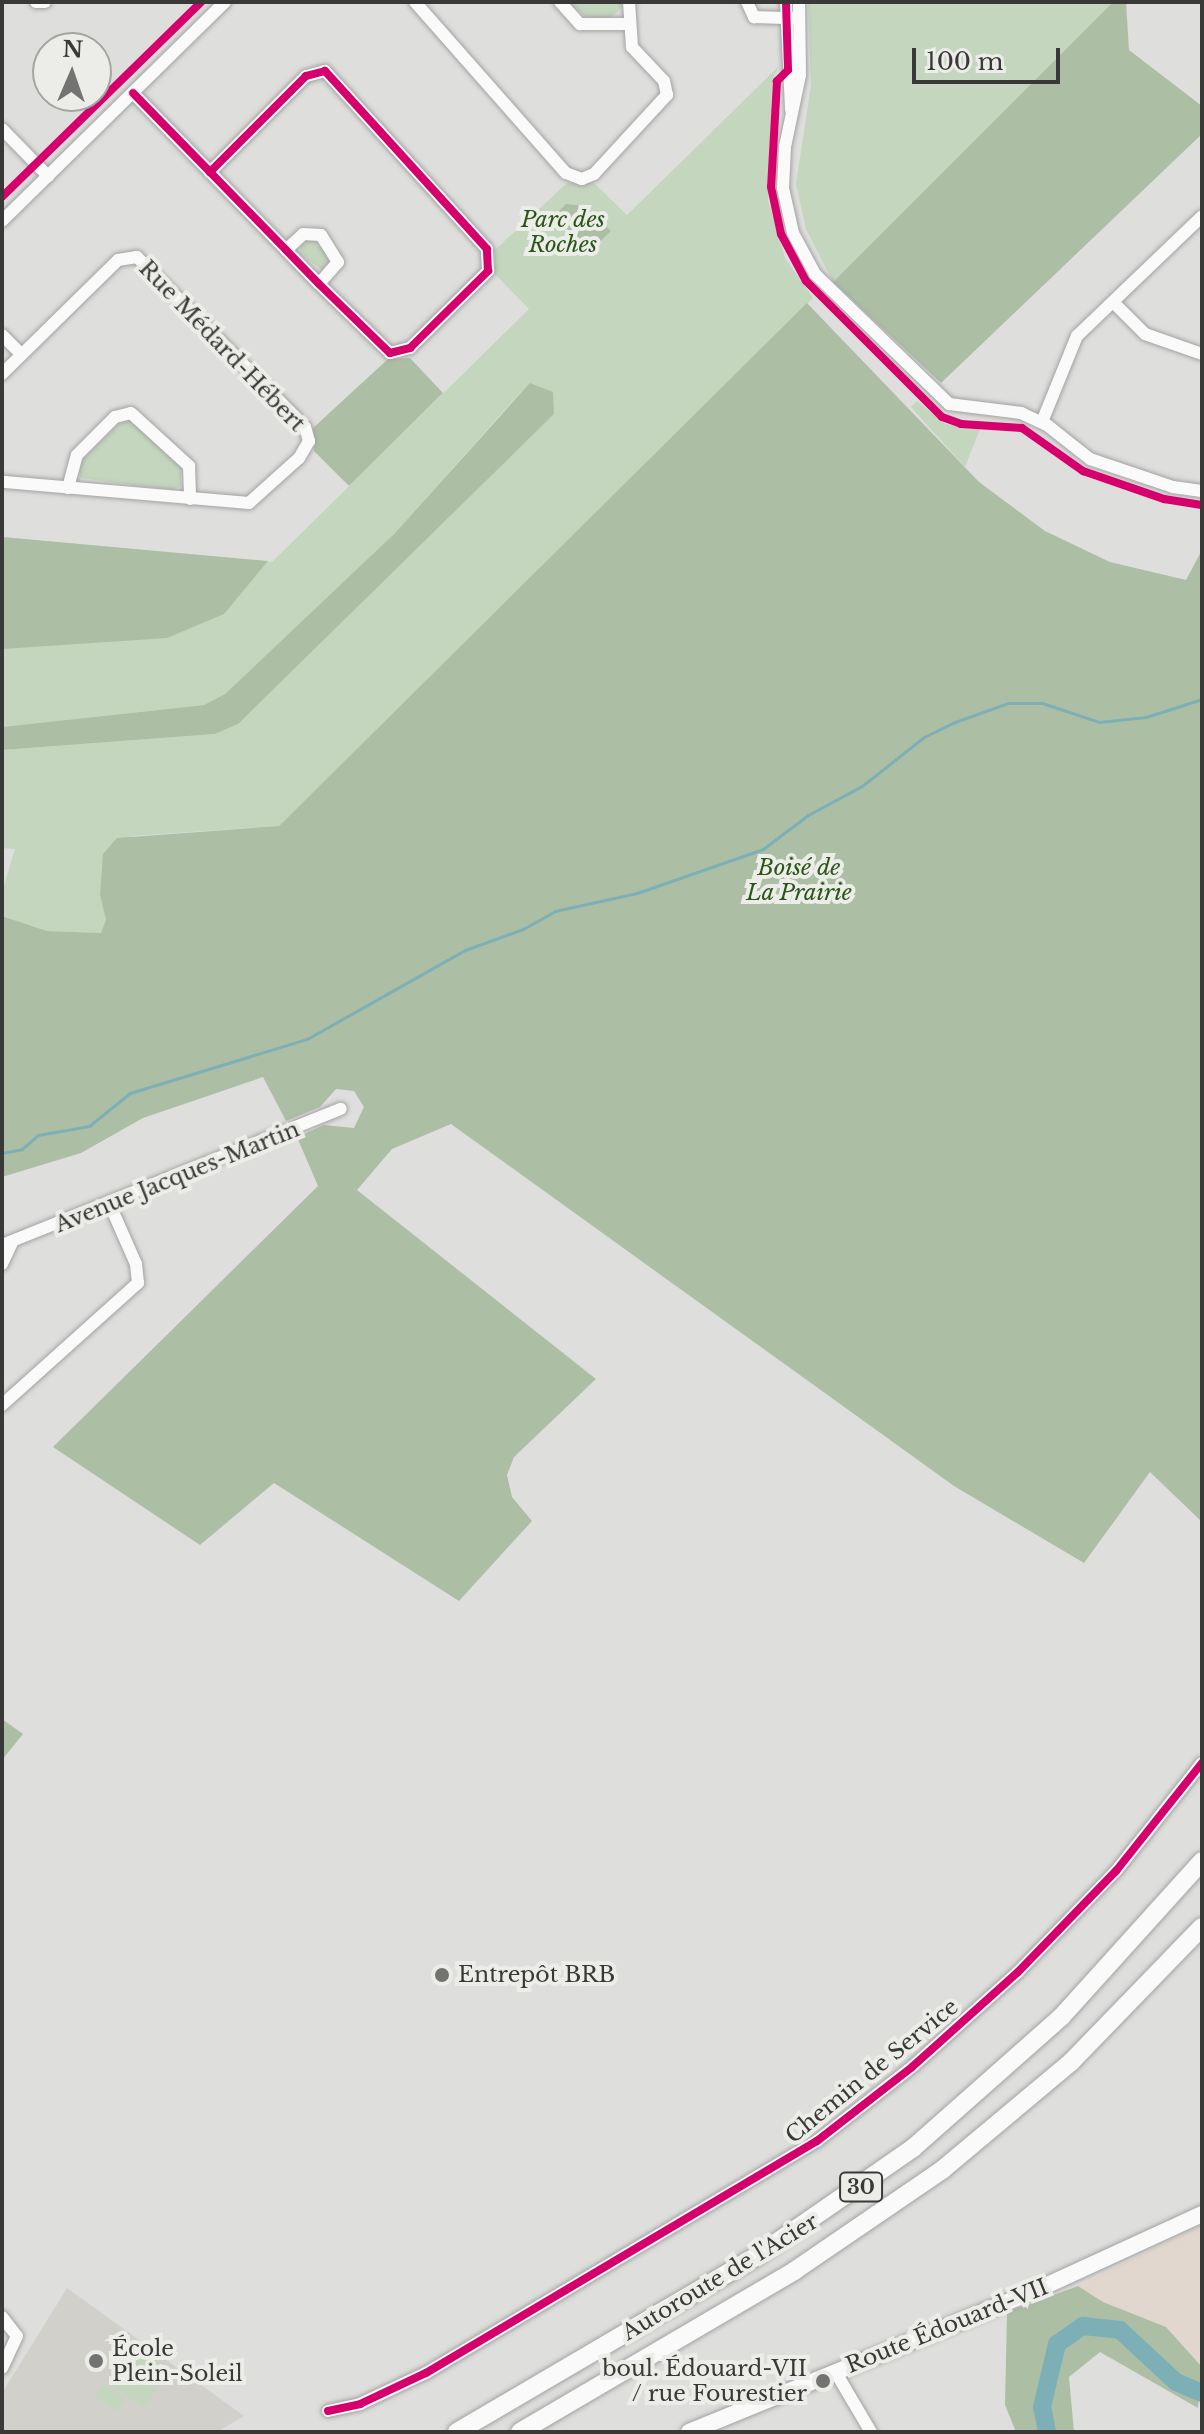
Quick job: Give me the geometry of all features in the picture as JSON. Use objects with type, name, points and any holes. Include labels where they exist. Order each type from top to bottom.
[{"type":"highway","name":"Autoroute de l'Acier","points":[[457,2432],[748,2262],[913,2148],[1062,2016],[1202,1861]]},
{"type":"highway","name":"Autoroute de l'Acier","points":[[520,2432],[794,2271],[942,2170],[1071,2062],[1202,1927]]},
{"type":"main road","name":"Route Édouard-VII","points":[[689,2432],[1016,2300],[1202,2214]]},
{"type":"street","points":[[36,2],[45,2]]},
{"type":"street","points":[[2,221],[225,2]]},
{"type":"street","points":[[415,2],[566,173],[577,179],[594,174],[666,100],[664,81],[632,47],[629,2]]},
{"type":"street","points":[[560,2],[580,24],[629,24]]},
{"type":"street","points":[[747,2],[754,17],[793,18]]},
{"type":"street","points":[[786,2],[793,18]]},
{"type":"street","points":[[799,2],[793,18],[791,113],[784,198],[795,237],[815,274],[941,398],[964,409],[1009,410],[1042,422],[1096,462],[1202,491]]},
{"type":"street","points":[[133,93],[319,284],[385,350],[398,354],[486,275],[490,254],[325,71],[306,76],[210,172]]},
{"type":"street","points":[[2,129],[48,176]]},
{"type":"street","points":[[1042,422],[1074,342],[1202,216]]},
{"type":"street","points":[[286,250],[307,232],[321,235],[338,259],[319,284]]},
{"type":"street","name":"Rue Médard-Hébert","points":[[2,374],[118,260],[141,260],[309,436],[303,454],[253,502],[2,482]]},
{"type":"street","points":[[1113,302],[1150,337],[1202,354]]},
{"type":"street","points":[[2,335],[21,354]]},
{"type":"street","points":[[68,488],[77,455],[115,417],[131,413],[142,418],[189,466],[190,499]]},
{"type":"street","name":"Avenue Jacques-Martin","points":[[2,1264],[7,1244],[110,1205],[341,1109]]},
{"type":"street","points":[[2,1405],[138,1283],[136,1264],[110,1205]]},
{"type":"street","name":"Chemin de Service","points":[[328,2411],[360,2404],[426,2373],[817,2141],[902,2075],[1028,1963],[1116,1871],[1202,1763]]},
{"type":"street","points":[[2,2317],[17,2336],[2,2368]]},
{"type":"street","points":[[835,2371],[871,2432]]},
{"type":"shaded area","points":[[1202,2225],[1202,2367],[1166,2327],[1103,2302],[1078,2286]]},
{"type":"shaded area","name":"École Plein-Soleil","points":[[67,2288],[244,2416],[217,2432],[2,2432],[2,2393]]},
{"type":"green space","points":[[568,2],[622,2],[622,7],[611,18],[587,18]]},
{"type":"green space","points":[[808,2],[1113,2],[833,282],[806,229],[796,184],[811,85]]},
{"type":"green space","points":[[1113,2],[1126,2],[1129,50],[1202,106],[1202,134],[941,383],[833,282]]},
{"type":"green space","name":"Parc des Roches","points":[[779,66],[772,80],[768,200],[785,258],[813,298],[279,826],[132,836],[100,895],[106,920],[102,933],[47,931],[2,916],[2,892],[15,849],[2,848],[2,750],[215,734],[238,724],[526,386],[395,533],[225,694],[204,705],[2,727],[2,537],[272,562],[529,309],[495,274],[495,250],[567,183],[594,183],[627,215]]},
{"type":"green space","points":[[566,204],[585,206],[611,231],[589,252],[555,215]]},
{"type":"green space","points":[[313,239],[331,260],[322,270],[300,254],[301,245]]},
{"type":"green space","name":"Boisé de La Prairie","points":[[807,303],[979,482],[1045,531],[1110,562],[1186,580],[1202,550],[1202,1522],[1150,1472],[1084,1563],[954,1486],[451,1124],[392,1149],[357,1190],[596,1379],[514,1457],[507,1475],[512,1497],[532,1521],[459,1601],[274,1483],[200,1545],[53,1447],[318,1186],[297,1137],[324,1125],[354,1128],[364,1107],[354,1091],[336,1089],[320,1107],[286,1121],[263,1077],[143,1118],[81,1153],[2,1177],[2,916],[47,931],[101,933],[106,920],[100,895],[103,854],[117,838],[279,826]]},
{"type":"green space","points":[[410,358],[443,393],[349,486],[314,451],[313,428],[388,359]]},
{"type":"green space","points":[[530,383],[553,392],[554,414],[238,724],[215,734],[2,750],[2,727],[204,705],[225,694],[395,533]]},
{"type":"green space","points":[[917,401],[945,424],[980,429],[965,467],[911,407]]},
{"type":"green space","points":[[130,420],[181,467],[181,486],[172,490],[80,478],[80,462],[119,424]]},
{"type":"green space","points":[[2,537],[268,561],[224,614],[167,638],[2,649]]},
{"type":"green space","points":[[2,1719],[23,1734],[2,1760]]},
{"type":"green space","points":[[1078,2286],[1103,2302],[1166,2327],[1202,2367],[1198,2408],[1100,2352],[1069,2377],[1074,2432],[1016,2432],[1005,2405],[1007,2312]]},
{"type":"green space","points":[[137,2346],[170,2369],[157,2388],[124,2365]]},
{"type":"green space","points":[[123,2367],[156,2389],[144,2408],[111,2385]]},
{"type":"green space","points":[[103,2384],[126,2399],[117,2411],[95,2397]]},
{"type":"waterway","points":[[2,1153],[22,1149],[38,1135],[89,1126],[130,1093],[307,1039],[465,950],[523,929],[555,911],[637,893],[763,849],[808,815],[862,786],[924,737],[955,722],[1008,703],[1042,703],[1099,722],[1146,717],[1202,699]]},
{"type":"waterway","points":[[1047,2432],[1042,2407],[1057,2344],[1083,2326],[1120,2330],[1176,2382],[1202,2393]]},
{"type":"cycle path","points":[[2,197],[201,2]]},
{"type":"cycle path","points":[[786,2],[788,70],[777,81],[771,187],[781,234],[806,281],[942,417],[961,424],[1022,428],[1083,471],[1164,499],[1202,505]]},
{"type":"cycle path","points":[[133,93],[319,284],[390,353],[410,348],[488,271],[487,249],[325,71],[306,76],[210,172]]},
{"type":"cycle path","points":[[328,2411],[360,2404],[426,2373],[817,2141],[912,2067],[1018,1972],[1116,1871],[1202,1763]]},
{"type":"place","name":"Entrepôt BRB","points":[[442,1975]]},
{"type":"place","name":"École Plein-Soleil","points":[[96,2361]]},
{"type":"place","name":"boul. Édouard-VII / rue Fourestier","points":[[823,2381]]}]
